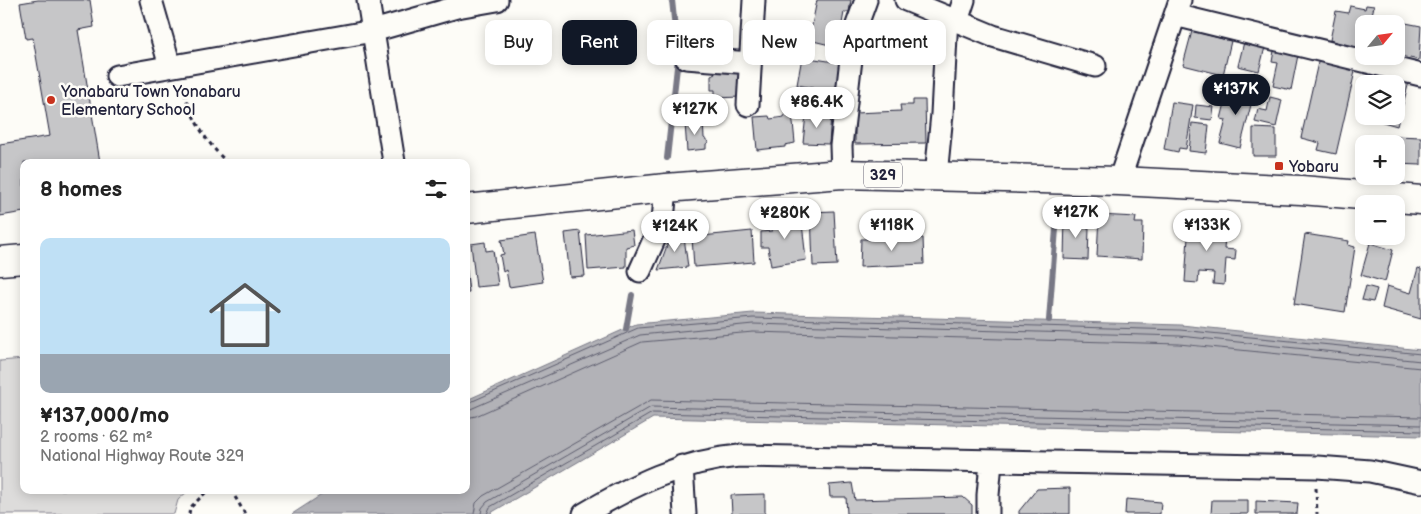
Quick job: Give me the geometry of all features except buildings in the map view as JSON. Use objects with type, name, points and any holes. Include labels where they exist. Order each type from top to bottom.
[{"type":"highway","name":"329","points":[[470,209],[666,188],[842,174],[1119,181],[1301,190],[1421,200]]},
{"type":"highway","points":[[0,261],[20,259]]},
{"type":"street","points":[[151,0],[175,65]]},
{"type":"street","points":[[368,0],[394,159]]},
{"type":"street","points":[[117,76],[373,31],[457,7],[497,0]]},
{"type":"street","points":[[753,20],[754,0]]},
{"type":"street","points":[[842,174],[841,146],[854,33],[866,0]]},
{"type":"street","points":[[906,0],[992,36],[1095,66]]},
{"type":"street","points":[[936,176],[952,19],[964,0]]},
{"type":"street","points":[[1119,181],[1177,7],[1421,75]]},
{"type":"street","points":[[748,106],[750,65]]},
{"type":"street","points":[[640,272],[663,220],[666,188]]},
{"type":"street","points":[[584,514],[646,480],[682,466],[712,458],[771,455],[992,462],[1317,467],[1370,471],[1421,482]]},
{"type":"street","points":[[988,514],[992,462]]},
{"type":"street","points":[[682,466],[685,514]]},
{"type":"path","points":[[175,65],[186,100],[208,141],[224,159]]},
{"type":"path","points":[[1316,485],[1317,514]]},
{"type":"path","points":[[188,514],[190,508],[204,494]]},
{"type":"path","points":[[233,494],[245,514]]},
{"type":"shaded area","points":[[20,359],[20,494],[185,494],[178,500],[174,514],[0,514],[0,361]]},
{"type":"water","points":[[753,313],[1181,325],[1421,350],[1421,436],[653,418],[489,514],[292,514],[323,494],[470,494],[470,399],[636,324]]},
{"type":"waterway","points":[[667,158],[678,58],[672,0]]},
{"type":"waterway","points":[[1049,320],[1057,216]]},
{"type":"waterway","points":[[626,329],[632,295]]},
{"type":"place","name":"Yonabaru Town Yonabaru Elementary School","points":[[51,100]]},
{"type":"place","name":"Yobaru","points":[[1279,166]]}]
